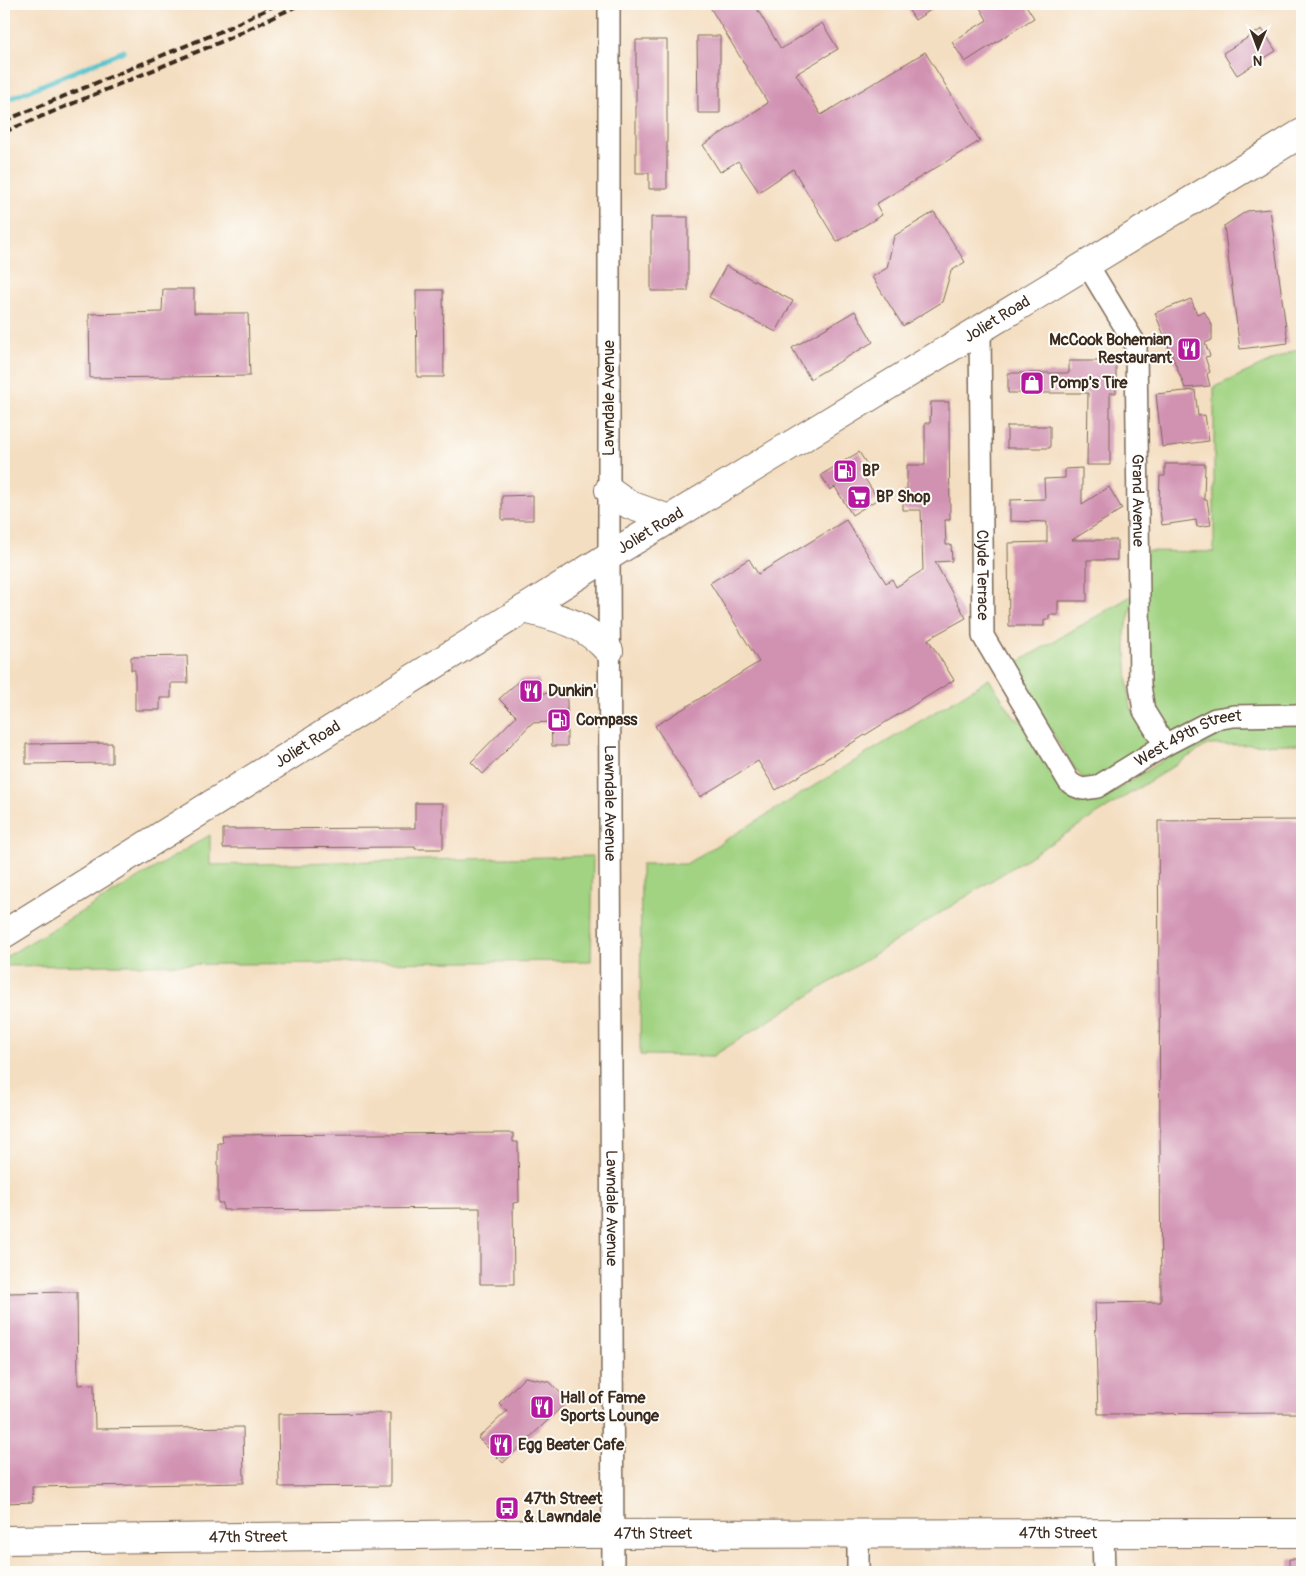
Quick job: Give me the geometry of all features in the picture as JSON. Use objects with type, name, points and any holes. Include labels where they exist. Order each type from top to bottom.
[{"type":"main road","name":"Joliet Road","points":[[4,934],[608,556],[1302,133]]},
{"type":"main road","points":[[609,490],[630,505],[669,520]]},
{"type":"main road","points":[[524,609],[571,621],[601,642],[609,651]]},
{"type":"main road","name":"47th Street","points":[[4,1540],[496,1534],[1302,1533]]},
{"type":"street","name":"Lawndale Avenue","points":[[610,4],[608,556],[613,1572]]},
{"type":"street","name":"Grand Avenue","points":[[1086,264],[1136,345],[1140,685],[1144,711],[1165,745]]},
{"type":"street","name":"Clyde Terrace","points":[[980,330],[983,636],[1069,782],[1083,789]]},
{"type":"street","name":"West 49th Street","points":[[1083,789],[1097,787],[1165,745],[1215,719],[1234,716],[1302,716]]},
{"type":"street","points":[[858,1534],[858,1572]]},
{"type":"street","points":[[1103,1534],[1104,1572]]},
{"type":"green space","points":[[1302,347],[1302,744],[1207,745],[713,1056],[640,1055],[641,864],[686,864],[989,679],[1014,717],[1023,722],[1064,788],[1084,800],[1104,798],[1175,752],[1147,712],[1143,551],[1214,552],[1214,387]]},
{"type":"green space","points":[[1133,595],[1125,631],[1129,702],[1135,717],[1143,729],[1146,741],[1143,750],[1093,779],[1082,777],[1039,711],[1037,703],[1013,665]]},
{"type":"green space","points":[[210,835],[210,865],[593,856],[591,961],[4,966],[4,958]]},
{"type":"building","points":[[708,4],[754,4],[781,49],[822,23],[838,49],[796,74],[821,115],[925,52],[980,141],[876,204],[882,215],[837,242],[793,169],[759,192],[738,161],[720,172],[703,145],[768,103]]},
{"type":"building","points":[[905,4],[940,4],[915,20]]},
{"type":"building","points":[[978,4],[1025,4],[1034,18],[965,62],[952,42],[987,20]]},
{"type":"building","points":[[1262,29],[1276,51],[1237,75],[1223,53]]},
{"type":"building","points":[[697,36],[720,36],[720,113],[698,113]]},
{"type":"building","points":[[636,40],[667,40],[667,189],[649,189],[649,173],[636,173]]},
{"type":"building","points":[[1270,209],[1288,343],[1240,349],[1224,226],[1247,211]]},
{"type":"building","points":[[934,212],[965,262],[951,271],[942,302],[903,326],[872,277],[887,268],[894,236]]},
{"type":"building","points":[[651,217],[688,217],[688,291],[651,291]]},
{"type":"building","points":[[726,266],[793,301],[776,332],[709,297]]},
{"type":"building","points":[[163,289],[194,289],[194,313],[248,313],[250,376],[90,378],[89,314],[162,312]]},
{"type":"building","points":[[416,290],[443,290],[444,377],[417,377]]},
{"type":"building","name":"McCook Bohemian Restaurant","points":[[1191,299],[1197,314],[1204,311],[1212,325],[1212,340],[1205,343],[1210,356],[1205,357],[1210,372],[1207,374],[1210,386],[1185,388],[1155,313]]},
{"type":"building","points":[[855,311],[873,342],[810,379],[792,348]]},
{"type":"building","points":[[1069,361],[1116,361],[1116,393],[1110,393],[1110,465],[1087,465],[1088,393],[1008,393],[1008,373],[1069,373]]},
{"type":"building","points":[[1195,390],[1198,416],[1205,415],[1209,441],[1162,447],[1156,394]]},
{"type":"building","points":[[931,402],[949,402],[950,520],[945,520],[946,545],[951,545],[952,561],[935,562],[966,618],[928,639],[954,680],[776,790],[758,761],[700,797],[655,726],[759,662],[710,583],[749,559],[758,574],[846,520],[886,583],[892,579],[896,587],[923,570],[921,510],[903,510],[903,491],[907,491],[907,465],[925,465],[925,423],[930,423]]},
{"type":"building","points":[[1007,426],[1050,426],[1050,448],[1007,448]]},
{"type":"building","points":[[859,452],[868,466],[860,471],[878,499],[852,515],[835,487],[830,490],[821,475]]},
{"type":"building","points":[[1165,464],[1205,464],[1204,500],[1207,500],[1211,525],[1197,527],[1196,520],[1162,525],[1159,504],[1160,476],[1165,476]]},
{"type":"building","points":[[1082,468],[1082,504],[1109,487],[1122,509],[1072,540],[1117,540],[1117,560],[1087,560],[1087,601],[1058,601],[1058,615],[1049,615],[1049,620],[1044,620],[1044,626],[1009,626],[1008,543],[1047,542],[1047,522],[1010,521],[1010,500],[1045,499],[1044,479],[1065,478],[1065,469]]},
{"type":"building","points":[[533,495],[533,520],[502,520],[502,496]]},
{"type":"building","points":[[187,656],[188,683],[171,683],[171,698],[160,698],[160,710],[135,710],[135,670],[131,670],[131,657]]},
{"type":"building","points":[[521,679],[539,679],[539,693],[567,694],[567,746],[552,746],[551,722],[532,723],[483,774],[471,762],[516,716],[499,699]]},
{"type":"building","points":[[112,743],[112,763],[26,764],[26,744]]},
{"type":"building","points":[[415,803],[443,803],[443,849],[415,849],[415,847],[223,848],[223,829],[415,828]]},
{"type":"building","points":[[1302,820],[1302,1413],[1098,1414],[1095,1303],[1161,1302],[1158,821]]},
{"type":"building","points":[[513,1133],[513,1142],[518,1142],[519,1202],[513,1203],[514,1284],[480,1284],[480,1208],[223,1210],[223,1203],[218,1203],[218,1143],[223,1143],[222,1135]]},
{"type":"building","points":[[77,1292],[78,1385],[94,1384],[95,1429],[243,1427],[244,1483],[32,1487],[33,1502],[4,1503],[4,1293]]},
{"type":"building","points":[[525,1377],[550,1382],[568,1401],[503,1463],[478,1438],[507,1411],[499,1403]]},
{"type":"building","points":[[390,1413],[390,1486],[279,1487],[278,1414]]},
{"type":"building","points":[[1289,1559],[1302,1559],[1302,1572],[1289,1572]]},
{"type":"waterway","points":[[4,101],[124,51]]},
{"type":"railway","points":[[4,121],[219,32],[278,4]]},
{"type":"railway","points":[[4,132],[223,41],[301,4]]},
{"type":"place","name":"McCook Bohemian Restaurant","points":[[1189,349]]},
{"type":"place","name":"Pomp's Tire","points":[[1032,383]]},
{"type":"place","name":"BP","points":[[845,471]]},
{"type":"place","name":"BP Shop","points":[[859,497]]},
{"type":"place","name":"Dunkin'","points":[[531,691]]},
{"type":"place","name":"Compass","points":[[559,720]]},
{"type":"place","name":"Hall of Fame Sports Lounge","points":[[542,1407]]},
{"type":"place","name":"Egg Beater Cafe","points":[[501,1445]]},
{"type":"place","name":"47th Street & Lawndale","points":[[507,1508]]}]
